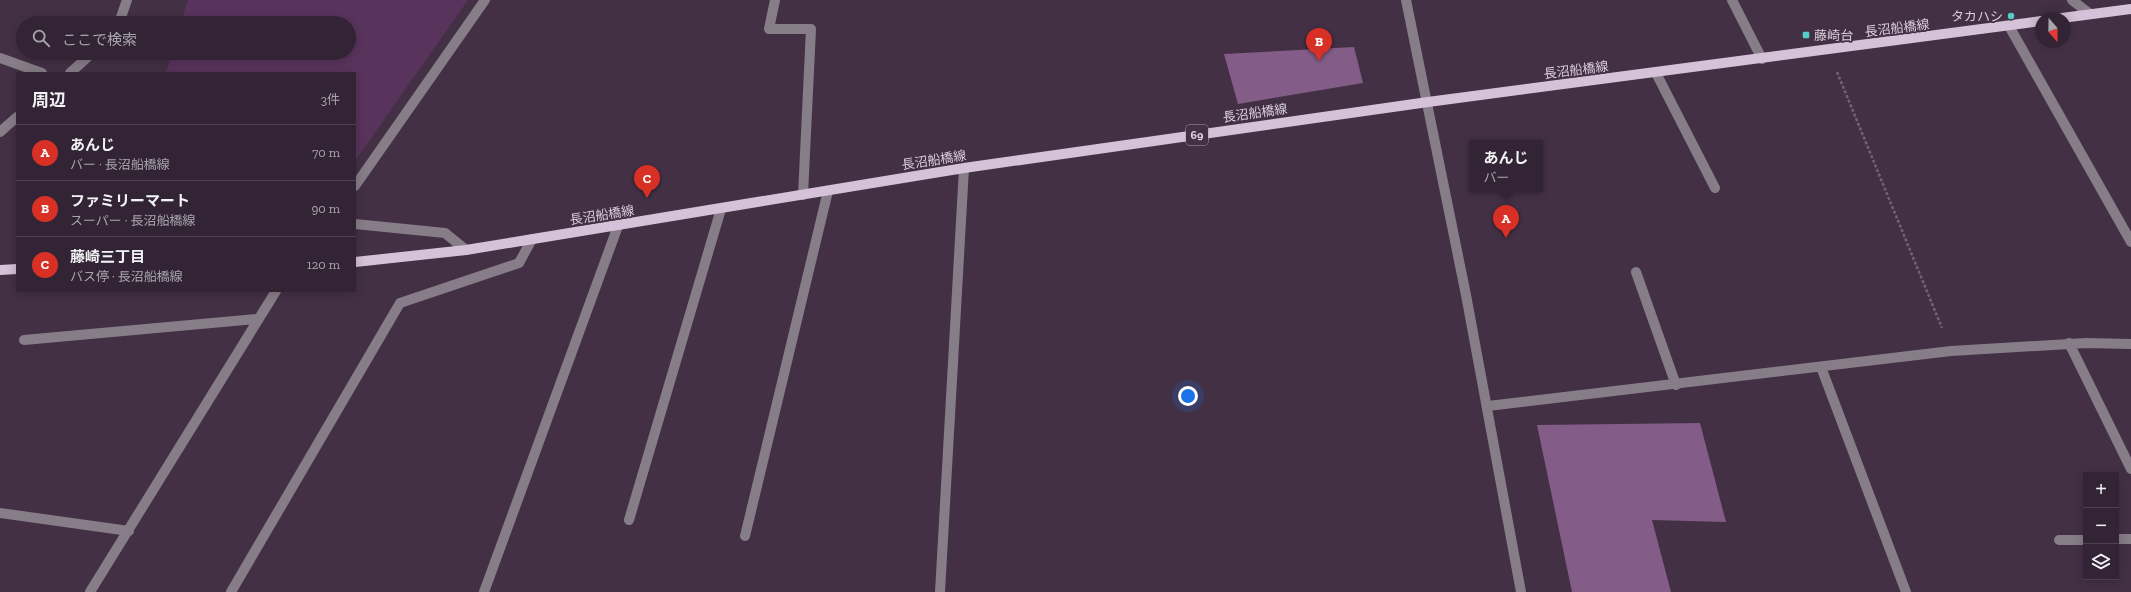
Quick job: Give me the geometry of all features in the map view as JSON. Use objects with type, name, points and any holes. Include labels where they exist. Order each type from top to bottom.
[{"type":"main road","points":[[2071,17],[2131,9]]},
{"type":"main road","name":"長沼船橋線","points":[[356,262],[466,250],[964,168],[1428,102],[2035,22]]},
{"type":"main road","points":[[0,270],[16,269]]},
{"type":"street","points":[[121,16],[127,0]]},
{"type":"street","points":[[356,185],[485,0]]},
{"type":"street","points":[[775,0],[769,29],[811,29],[802,195]]},
{"type":"street","points":[[1406,0],[1428,102],[1488,406],[1521,592]]},
{"type":"street","points":[[1732,0],[1762,59]]},
{"type":"street","points":[[2072,0],[2090,14]]},
{"type":"street","points":[[2009,26],[2131,242]]},
{"type":"street","points":[[0,58],[39,72]]},
{"type":"street","points":[[71,72],[84,60]]},
{"type":"street","points":[[1656,73],[1715,188]]},
{"type":"street","points":[[0,132],[16,119]]},
{"type":"street","points":[[940,592],[964,168]]},
{"type":"street","points":[[745,536],[828,191]]},
{"type":"street","points":[[629,520],[721,209]]},
{"type":"street","points":[[356,224],[445,233],[466,250]]},
{"type":"street","points":[[484,592],[618,226]]},
{"type":"street","points":[[231,592],[400,303],[518,263],[532,239]]},
{"type":"street","points":[[1636,272],[1676,385]]},
{"type":"street","points":[[90,592],[129,531],[257,319],[275,292]]},
{"type":"street","points":[[24,340],[257,319]]},
{"type":"street","points":[[1488,406],[1676,385],[1951,351],[2069,343],[2131,344]]},
{"type":"street","points":[[2069,343],[2131,469]]},
{"type":"street","points":[[1821,367],[1906,592]]},
{"type":"street","points":[[0,513],[129,531]]},
{"type":"street","points":[[2119,539],[2131,539]]},
{"type":"street","points":[[2058,540],[2083,540]]},
{"type":"path","points":[[1828,50],[1951,351]]},
{"type":"shaded area","points":[[188,0],[468,0],[356,160],[356,72],[166,72],[170,60],[356,60],[356,16],[183,16]]},
{"type":"building","points":[[1354,47],[1363,83],[1238,104],[1224,54]]},
{"type":"building","points":[[1700,423],[1726,522],[1652,520],[1671,592],[1572,592],[1537,425]]},
{"type":"place","name":"タカハシ","points":[[2011,16]]},
{"type":"place","name":"藤崎台","points":[[1806,35]]},
{"type":"place","name":"ファミリーマート","points":[[1319,61]]},
{"type":"place","name":"藤崎三丁目","points":[[647,198]]},
{"type":"place","name":"あんじ","points":[[1506,238]]}]
